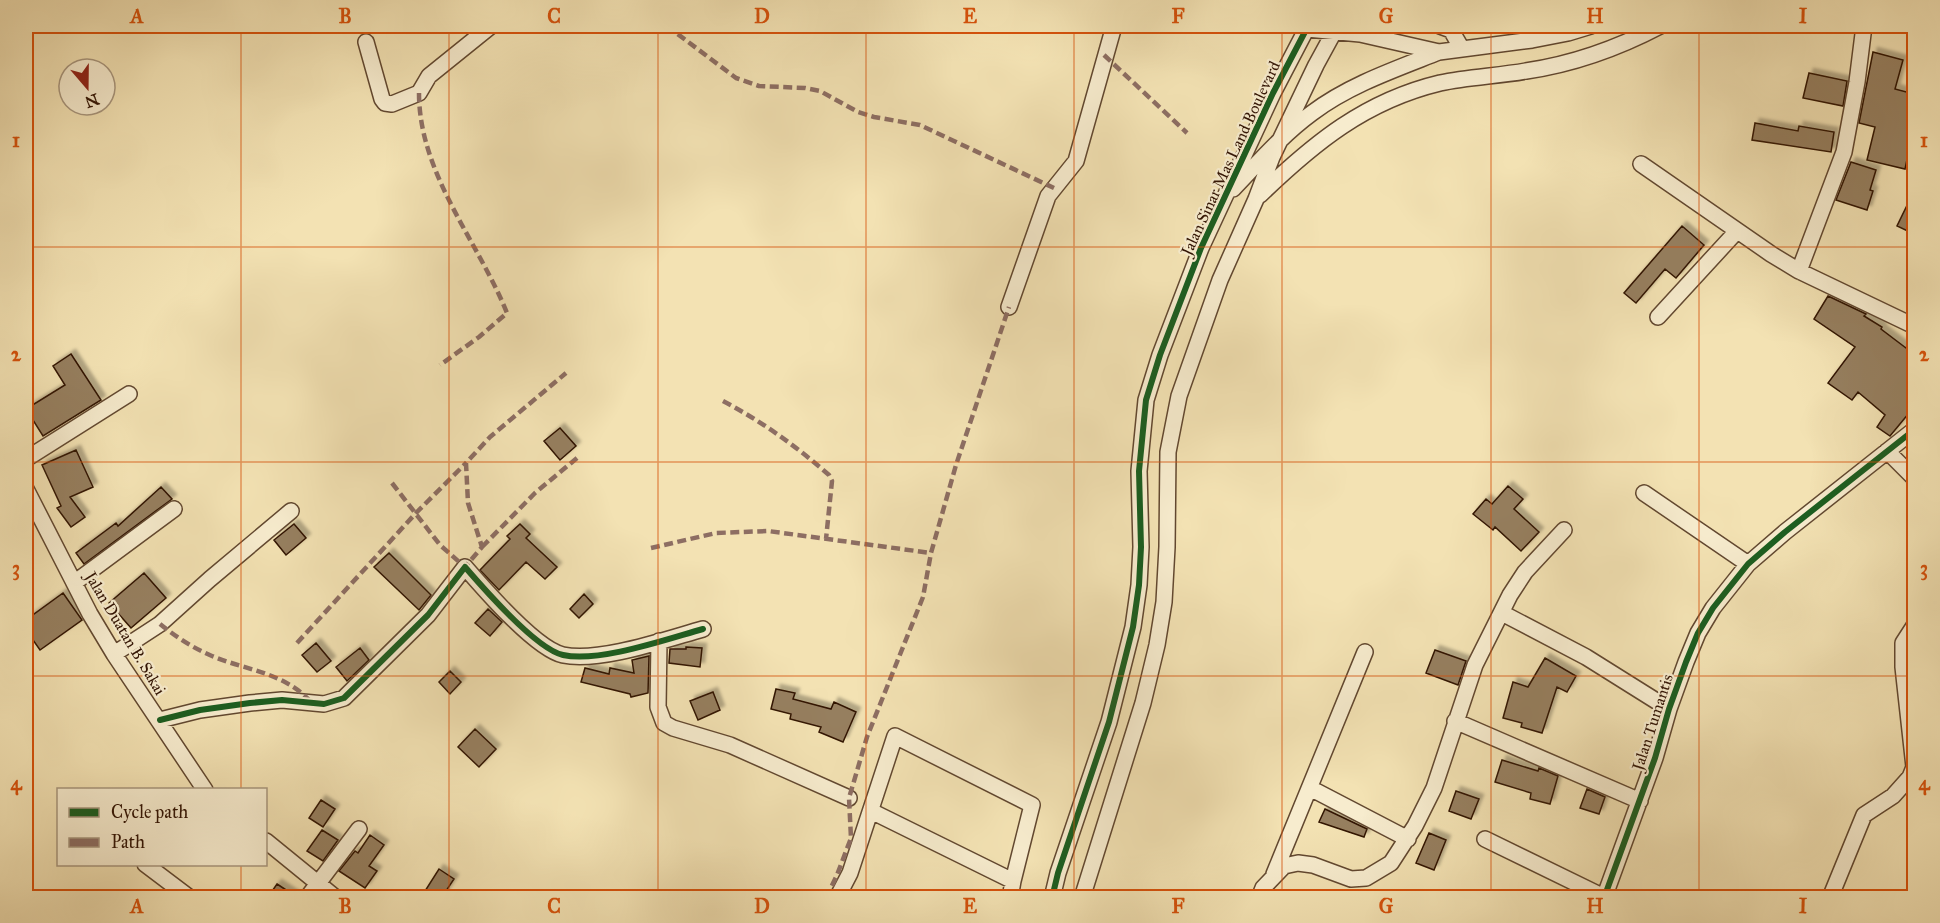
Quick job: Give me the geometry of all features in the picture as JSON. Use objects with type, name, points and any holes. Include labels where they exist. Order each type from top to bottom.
[{"type":"street","points":[[366,42],[382,99],[385,103],[392,104],[418,93],[429,76],[491,26]]},
{"type":"street","points":[[1009,307],[1048,195],[1076,161],[1114,26]]},
{"type":"street","points":[[1440,26],[1451,30],[1462,49]]},
{"type":"street","points":[[1224,199],[1281,138],[1313,112],[1369,81],[1439,52],[1559,35],[1591,26]]},
{"type":"street","points":[[1256,199],[1292,164],[1332,132],[1380,105],[1440,83],[1563,64],[1602,53],[1660,26]]},
{"type":"street","points":[[1799,271],[1844,152],[1857,82],[1864,26]]},
{"type":"street","points":[[1308,27],[1335,29],[1439,52]]},
{"type":"street","name":"Jalan Sinar Mas Land Boulevard","points":[[1052,897],[1109,722],[1133,627],[1139,585],[1139,471],[1146,400],[1160,355],[1201,248],[1273,93],[1308,27]]},
{"type":"street","points":[[1082,897],[1143,703],[1157,645],[1164,602],[1168,452],[1179,396],[1220,280],[1281,138],[1335,29]]},
{"type":"street","points":[[1369,81],[1380,105]]},
{"type":"street","points":[[1641,164],[1799,271],[1914,326]]},
{"type":"street","points":[[1658,317],[1737,231]]},
{"type":"street","points":[[26,459],[129,394]]},
{"type":"street","name":"Jalan Tumantis","points":[[1604,897],[1640,801],[1669,709],[1698,633],[1713,608],[1748,564],[1914,430]]},
{"type":"street","points":[[1887,451],[1914,478]]},
{"type":"street","name":"Jalan Duatan B. Sakai","points":[[26,489],[74,583],[114,654],[205,788]]},
{"type":"street","points":[[1644,493],[1748,564]]},
{"type":"street","points":[[74,583],[174,509]]},
{"type":"street","points":[[114,654],[160,624],[291,511]]},
{"type":"street","points":[[1259,897],[1274,874],[1284,866],[1298,862],[1351,879],[1366,878],[1391,863],[1408,839],[1434,788],[1475,665],[1502,613],[1525,572],[1564,530]]},
{"type":"street","points":[[160,720],[200,710],[250,703],[282,700],[324,704],[344,698],[443,599],[465,567],[534,638],[562,655],[605,654],[703,629]]},
{"type":"street","points":[[1502,613],[1586,657],[1669,709]]},
{"type":"street","points":[[1830,897],[1863,815],[1893,796],[1910,777],[1914,766],[1903,667],[1903,643],[1914,626]]},
{"type":"street","points":[[659,641],[658,707],[664,723],[730,745],[849,798]]},
{"type":"street","points":[[1274,874],[1365,652]]},
{"type":"street","points":[[1455,721],[1640,801]]},
{"type":"street","points":[[837,897],[850,873],[895,736],[1032,805],[1010,897]]},
{"type":"street","points":[[1310,788],[1408,839]]},
{"type":"street","points":[[871,811],[1013,881]]},
{"type":"street","points":[[307,897],[359,829]]},
{"type":"street","points":[[1485,839],[1604,897]]},
{"type":"street","points":[[267,842],[336,897]]},
{"type":"street","points":[[149,866],[190,897]]},
{"type":"building","points":[[1873,52],[1903,60],[1895,89],[1914,94],[1914,136],[1912,136],[1905,169],[1867,160],[1875,127],[1859,123]]},
{"type":"building","points":[[1809,73],[1847,81],[1843,106],[1803,98]]},
{"type":"building","points":[[1755,123],[1798,131],[1799,126],[1834,132],[1831,152],[1752,140]]},
{"type":"building","points":[[1851,162],[1876,170],[1867,210],[1836,200]]},
{"type":"building","points":[[1914,191],[1914,234],[1897,226]]},
{"type":"building","points":[[1682,226],[1704,245],[1676,278],[1665,269],[1636,303],[1624,293]]},
{"type":"building","points":[[1828,296],[1866,314],[1864,316],[1882,327],[1881,329],[1906,348],[1914,337],[1914,407],[1890,436],[1877,427],[1885,415],[1858,392],[1852,400],[1828,383],[1855,347],[1814,319]]},
{"type":"building","points":[[71,354],[101,400],[43,436],[26,409],[65,385],[53,366]]},
{"type":"building","points":[[560,428],[576,446],[560,460],[544,441]]},
{"type":"building","points":[[76,450],[93,487],[70,497],[85,517],[71,527],[57,508],[61,506],[42,465]]},
{"type":"building","points":[[1508,486],[1523,499],[1514,509],[1539,532],[1521,551],[1495,527],[1493,530],[1473,514],[1486,499],[1492,504]]},
{"type":"building","points":[[161,487],[172,499],[84,564],[76,553],[116,523],[118,526]]},
{"type":"building","points":[[294,524],[306,538],[286,555],[274,540]]},
{"type":"building","points":[[520,524],[530,534],[526,538],[557,567],[545,579],[526,562],[499,590],[480,570],[510,539],[507,536]]},
{"type":"building","points":[[389,553],[431,595],[419,610],[374,567]]},
{"type":"building","points":[[144,573],[166,598],[131,628],[109,603]]},
{"type":"building","points":[[63,593],[82,620],[40,650],[26,630],[26,620]]},
{"type":"building","points":[[584,594],[593,604],[579,618],[570,609]]},
{"type":"building","points":[[488,609],[502,622],[490,636],[475,623]]},
{"type":"building","points":[[316,643],[331,661],[317,672],[302,655]]},
{"type":"building","points":[[686,647],[702,648],[700,667],[669,663],[670,649],[686,649]]},
{"type":"building","points":[[360,648],[369,660],[347,681],[336,667]]},
{"type":"building","points":[[1435,650],[1466,661],[1458,685],[1426,673]]},
{"type":"building","points":[[649,656],[648,693],[631,697],[630,694],[581,682],[585,668],[609,674],[610,668],[634,673],[632,660]]},
{"type":"building","points":[[1545,658],[1576,676],[1567,692],[1557,687],[1542,733],[1521,727],[1522,723],[1503,718],[1513,682],[1528,687]]},
{"type":"building","points":[[450,671],[461,682],[450,694],[439,682]]},
{"type":"building","points":[[776,689],[795,693],[793,699],[831,709],[834,702],[856,712],[843,742],[819,732],[821,727],[790,719],[791,714],[771,709]]},
{"type":"building","points":[[713,692],[720,710],[698,720],[690,701]]},
{"type":"building","points":[[475,729],[496,749],[479,767],[458,747]]},
{"type":"building","points":[[1502,760],[1538,771],[1539,768],[1558,776],[1550,804],[1530,799],[1531,793],[1495,782]]},
{"type":"building","points":[[1587,789],[1605,797],[1599,814],[1580,808]]},
{"type":"building","points":[[1456,791],[1479,799],[1471,819],[1449,811]]},
{"type":"building","points":[[321,800],[335,809],[323,827],[309,818]]},
{"type":"building","points":[[1325,809],[1367,829],[1364,837],[1319,822]]},
{"type":"building","points":[[322,830],[338,840],[323,861],[307,851]]},
{"type":"building","points":[[1429,833],[1446,840],[1434,870],[1416,863]]},
{"type":"building","points":[[370,835],[384,845],[369,866],[377,871],[365,888],[339,871],[355,851],[358,853]]},
{"type":"building","points":[[439,869],[454,879],[442,897],[434,897],[425,891]]},
{"type":"building","points":[[277,884],[297,897],[268,897]]},
{"type":"marked path","points":[[667,26],[736,78],[759,86],[820,91],[858,112],[920,125],[1054,188]]},
{"type":"marked path","points":[[1104,55],[1187,133]]},
{"type":"marked path","points":[[419,93],[422,123],[439,179],[507,313],[440,365]]},
{"type":"marked path","points":[[826,898],[851,838],[849,798],[867,737],[923,597],[931,553],[956,465],[1009,307]]},
{"type":"marked path","points":[[392,483],[440,545],[465,567],[482,547],[468,503],[466,463],[490,437],[566,373]]},
{"type":"marked path","points":[[723,401],[778,435],[829,475],[832,481],[826,539]]},
{"type":"marked path","points":[[482,547],[535,493],[577,458]]},
{"type":"marked path","points":[[297,643],[416,513],[466,463]]},
{"type":"marked path","points":[[651,548],[716,533],[768,531],[931,553]]},
{"type":"marked path","points":[[160,624],[205,653],[278,678],[312,703]]},
{"type":"cycle path","points":[[1052,898],[1058,873],[1109,722],[1133,627],[1139,585],[1141,547],[1139,471],[1146,400],[1160,355],[1201,248],[1273,93],[1308,26]]},
{"type":"cycle path","points":[[1604,898],[1655,758],[1686,662],[1698,633],[1713,608],[1748,564],[1914,430]]},
{"type":"cycle path","points":[[160,720],[200,710],[250,703],[282,700],[324,704],[344,698],[428,615],[465,567],[525,630],[539,642],[563,655],[578,657],[614,653],[703,629]]}]
